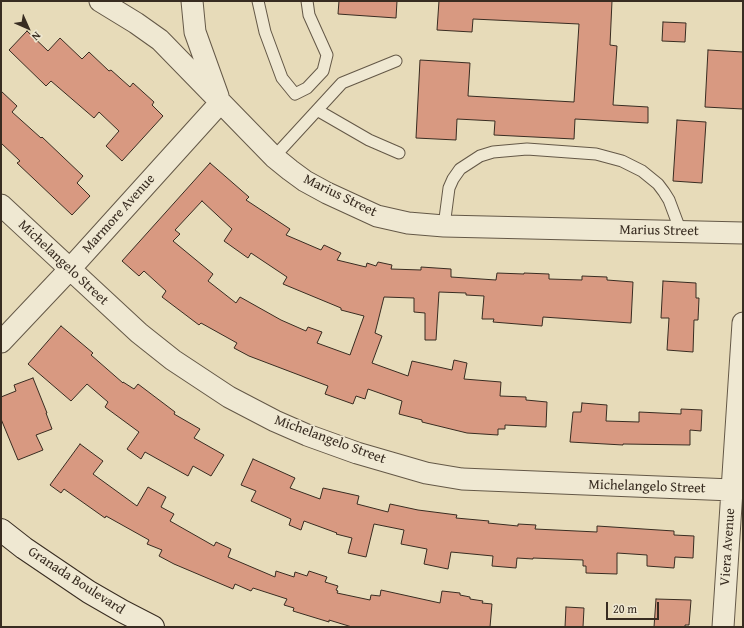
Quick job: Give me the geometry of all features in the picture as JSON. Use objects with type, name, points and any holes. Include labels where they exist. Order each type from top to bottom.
[{"type":"street","name":"Marius Street","points":[[100,1],[130,19],[160,40],[274,157],[300,177],[321,190],[377,216],[408,223],[444,226],[743,234]]},
{"type":"street","points":[[192,1],[195,32],[220,103]]},
{"type":"street","name":"Marmore Avenue","points":[[1,342],[69,270],[220,103]]},
{"type":"street","name":"Michelangelo Street","points":[[1,205],[69,270],[156,348],[212,387],[252,410],[291,428],[357,453],[426,473],[462,479],[732,490]]},
{"type":"street","name":"Viera Avenue","points":[[723,627],[743,323]]},
{"type":"street","name":"Granada Boulevard","points":[[1,530],[24,548],[89,592],[153,627]]},
{"type":"lane","points":[[258,1],[265,32],[282,78],[295,94],[307,88],[323,71],[327,55],[309,15],[307,1]]},
{"type":"lane","points":[[274,157],[342,83],[396,61]]},
{"type":"lane","points":[[317,110],[369,140],[398,153]]},
{"type":"lane","points":[[444,226],[449,188],[460,169],[480,156],[493,152],[527,149],[596,154],[622,162],[642,171],[658,184],[664,192],[669,200],[681,232]]},
{"type":"building","points":[[339,1],[397,1],[396,18],[338,14]]},
{"type":"building","points":[[439,1],[612,1],[610,45],[617,46],[613,105],[648,107],[648,123],[575,119],[574,139],[494,135],[495,121],[457,119],[456,140],[416,138],[420,60],[470,63],[468,96],[574,102],[579,24],[473,19],[472,32],[437,30]]},
{"type":"building","points":[[663,22],[686,23],[685,42],[662,41]]},
{"type":"building","points":[[27,31],[48,51],[60,38],[82,59],[89,52],[109,71],[111,70],[130,87],[133,83],[154,102],[152,105],[163,116],[122,161],[106,146],[119,131],[99,112],[94,118],[51,81],[46,86],[9,50]]},
{"type":"building","points":[[708,50],[743,52],[743,109],[705,107]]},
{"type":"building","points":[[1,91],[17,106],[12,112],[41,138],[42,137],[83,176],[77,183],[90,196],[72,215],[17,163],[20,161],[1,143]]},
{"type":"building","points":[[677,120],[706,122],[702,183],[673,181]]},
{"type":"building","points":[[210,163],[249,197],[246,200],[290,229],[286,235],[321,250],[324,245],[341,253],[337,260],[366,267],[367,263],[376,266],[378,262],[392,265],[391,269],[421,270],[421,267],[451,269],[451,277],[496,280],[497,273],[524,273],[549,274],[549,279],[582,280],[582,276],[607,277],[607,280],[633,282],[631,323],[543,317],[542,326],[493,322],[494,319],[482,319],[484,296],[466,295],[466,293],[439,292],[436,340],[425,340],[425,313],[414,312],[414,298],[384,297],[375,333],[382,336],[372,363],[408,376],[412,361],[452,370],[454,360],[467,363],[464,379],[501,382],[500,396],[526,397],[526,400],[547,402],[546,427],[505,425],[505,429],[498,429],[498,435],[467,433],[422,422],[422,420],[399,414],[402,401],[368,389],[365,399],[356,396],[353,404],[325,394],[328,386],[249,356],[234,348],[237,343],[201,323],[199,325],[162,297],[166,291],[144,271],[139,276],[122,261]],"holes":[[[202,201],[232,229],[224,241],[248,258],[251,253],[287,277],[283,284],[341,308],[341,310],[364,316],[350,355],[317,343],[322,332],[308,327],[306,331],[281,320],[240,297],[236,303],[208,281],[213,274],[173,241],[180,234],[175,230]]]},
{"type":"building","points":[[663,281],[696,283],[696,298],[699,298],[698,320],[694,320],[693,352],[667,350],[669,318],[661,318]]},
{"type":"building","points":[[61,326],[93,353],[91,355],[123,383],[134,389],[138,384],[175,412],[174,414],[200,429],[194,438],[224,455],[211,476],[193,466],[188,476],[145,452],[141,459],[127,449],[139,432],[105,407],[108,402],[87,384],[71,401],[28,364]]},
{"type":"building","points":[[33,378],[52,429],[36,435],[43,450],[18,460],[1,419],[1,397],[16,391],[14,385]]},
{"type":"building","points":[[582,403],[607,405],[606,421],[639,422],[639,412],[681,414],[681,409],[702,410],[701,431],[690,430],[690,445],[623,445],[570,442],[573,412],[581,412]]},
{"type":"building","points":[[80,444],[103,461],[93,474],[137,506],[148,487],[166,497],[161,507],[174,514],[170,521],[214,546],[216,542],[231,549],[228,557],[275,577],[276,571],[294,577],[295,572],[307,576],[309,571],[327,577],[325,582],[338,586],[336,590],[338,591],[337,593],[370,600],[371,595],[380,596],[381,590],[440,603],[442,591],[460,593],[460,595],[470,597],[470,599],[483,601],[482,603],[492,604],[490,627],[352,627],[293,611],[294,608],[284,605],[287,599],[253,588],[251,591],[235,584],[233,589],[174,564],[159,556],[162,550],[147,544],[149,540],[106,516],[105,518],[64,489],[61,493],[50,485]]},
{"type":"building","points":[[253,459],[295,478],[290,488],[320,499],[323,488],[359,496],[357,504],[388,512],[390,504],[418,510],[457,515],[456,518],[489,521],[488,523],[518,526],[518,524],[536,525],[535,529],[597,532],[597,526],[674,531],[674,535],[694,536],[693,558],[675,557],[674,568],[647,566],[647,555],[617,553],[617,574],[586,573],[586,566],[583,566],[583,560],[517,558],[516,568],[492,566],[493,556],[451,552],[448,569],[424,564],[427,549],[401,544],[404,530],[374,524],[366,557],[348,553],[352,538],[336,534],[337,533],[304,521],[301,530],[289,525],[291,519],[251,501],[256,491],[241,485]]},
{"type":"building","points":[[656,599],[691,600],[689,625],[685,625],[685,627],[654,627]]},
{"type":"building","points":[[566,607],[584,608],[583,627],[565,627]]}]
